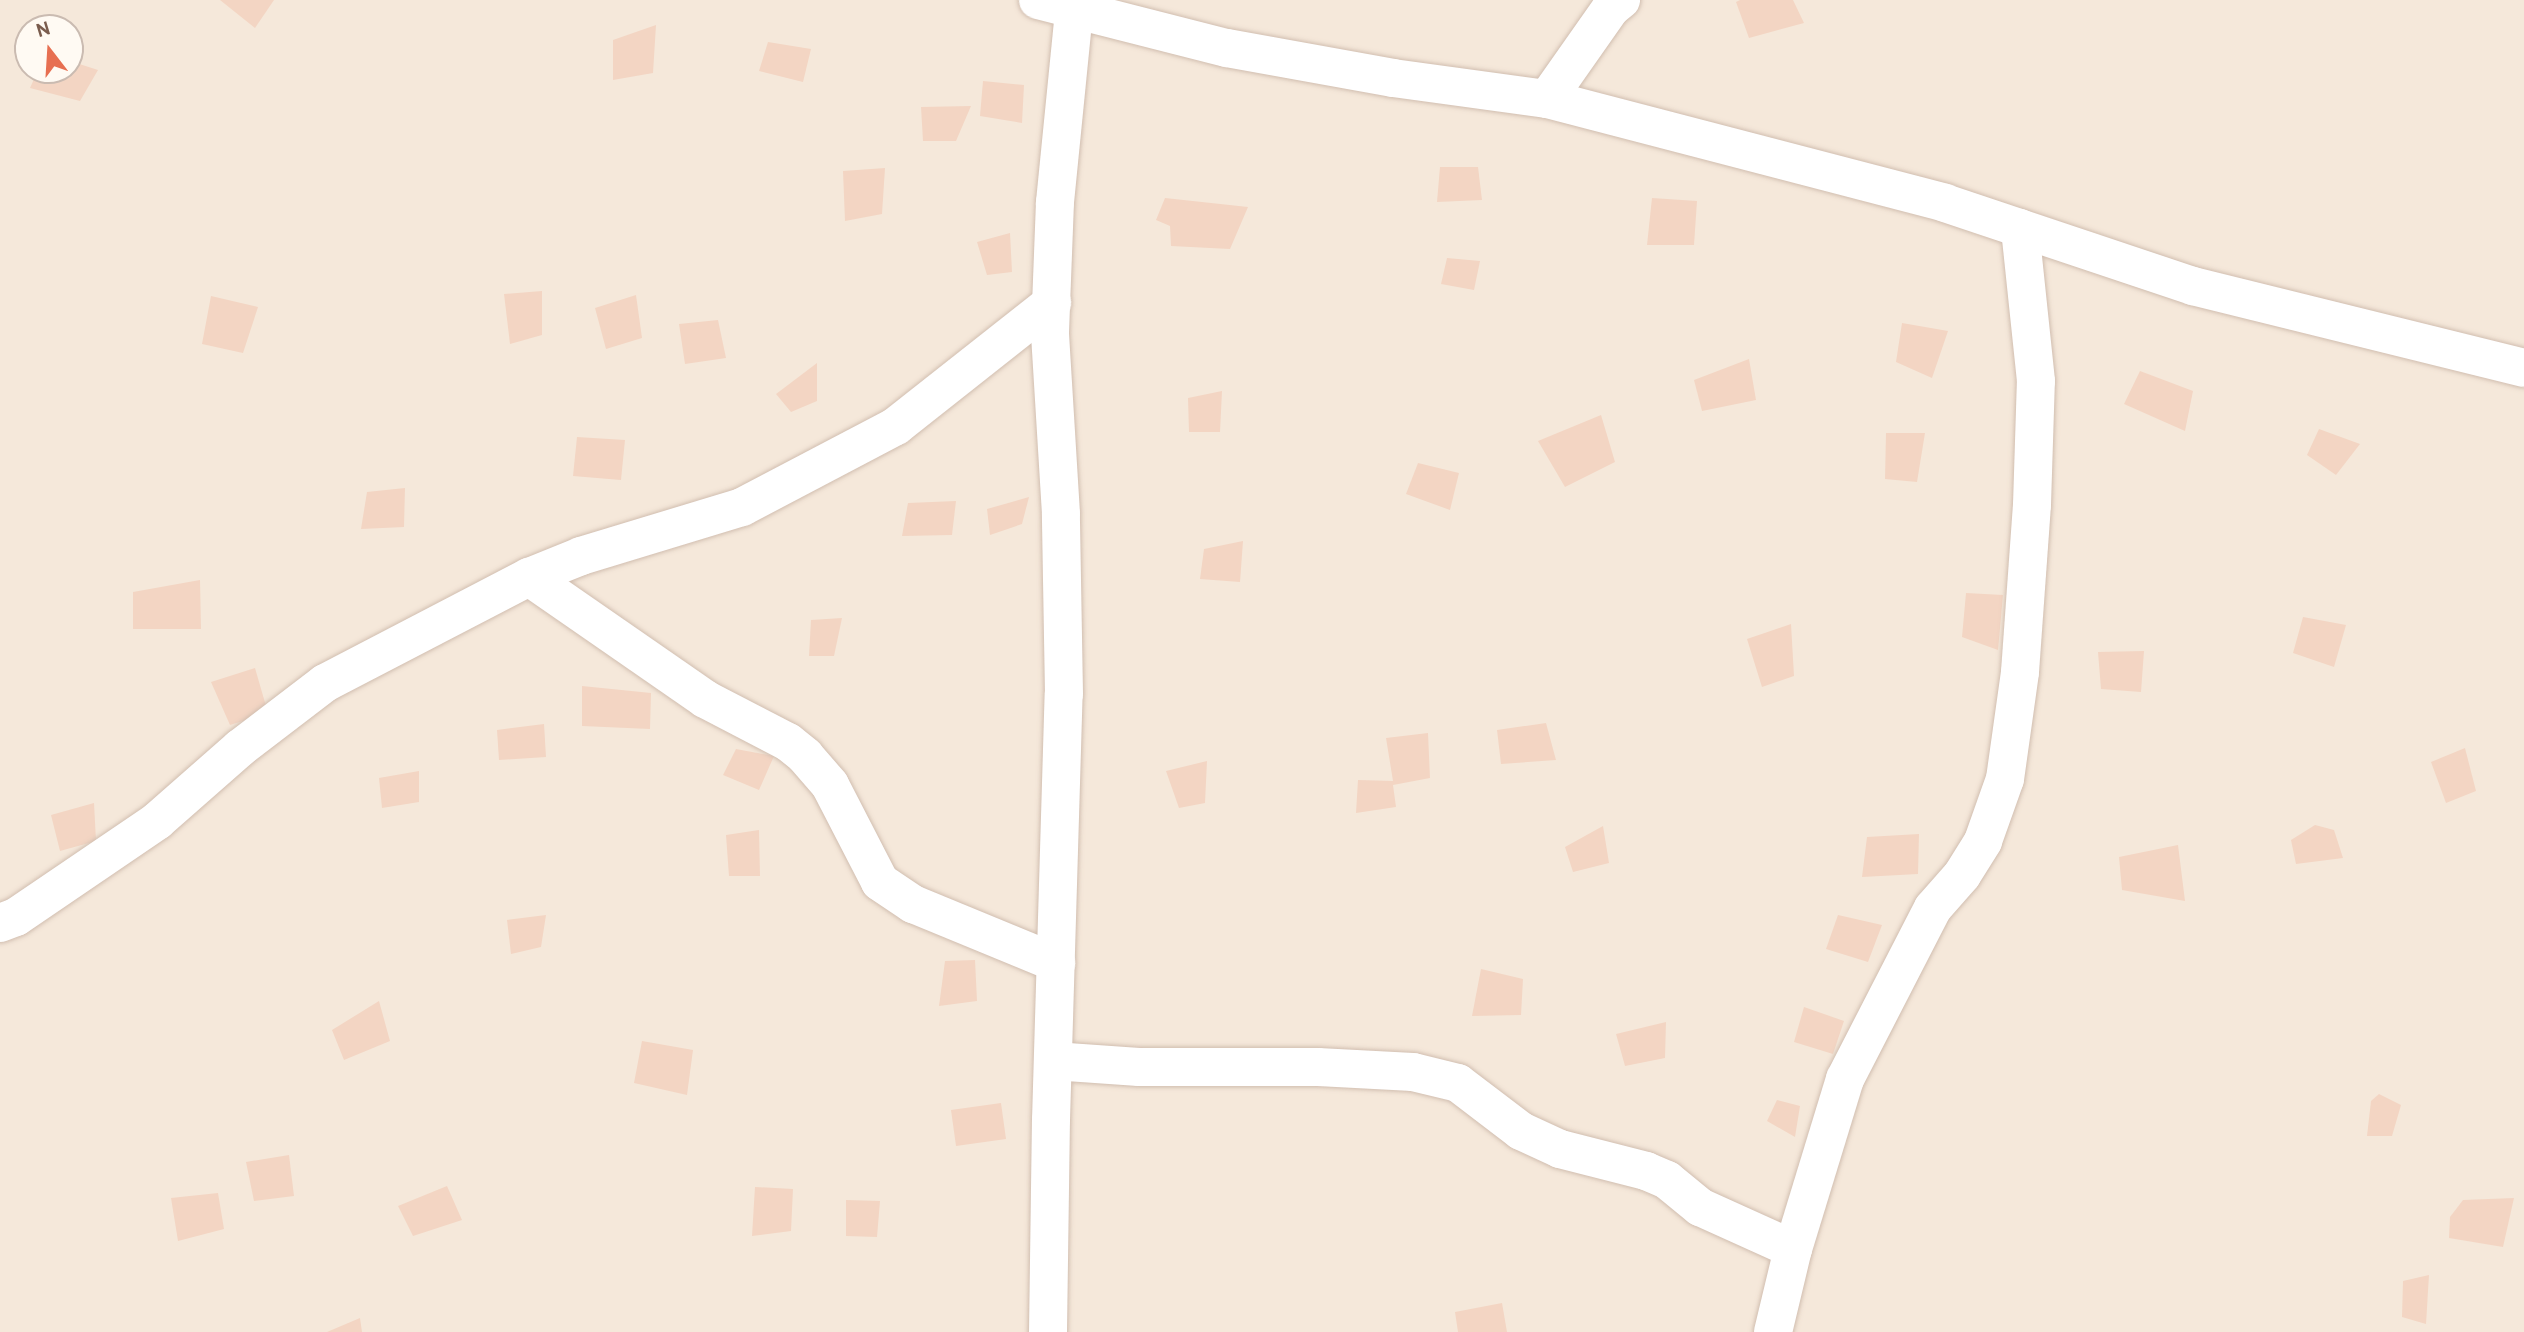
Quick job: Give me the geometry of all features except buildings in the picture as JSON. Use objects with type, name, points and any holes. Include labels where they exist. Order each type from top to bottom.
[{"type":"street","points":[[1038,0],[1074,5],[1227,48],[1392,78],[1547,99],[1945,203],[2193,286],[2524,368]]},
{"type":"street","points":[[1547,99],[1612,8],[1621,0]]},
{"type":"street","points":[[1048,1332],[1064,694],[1061,514],[1050,332],[1055,202],[1074,5]]},
{"type":"street","points":[[1773,1332],[1793,1249],[1845,1080],[1933,908],[1962,876],[1983,841],[2005,779],[2020,672],[2032,505],[2036,394],[2020,228]]},
{"type":"street","points":[[0,923],[16,917],[157,821],[240,748],[325,683],[529,577],[581,556],[742,507],[896,426],[1052,303]]},
{"type":"street","points":[[529,577],[705,699],[788,742],[806,756],[830,785],[880,882],[913,904],[1056,963]]},
{"type":"street","points":[[1053,1060],[1139,1067],[1318,1067],[1386,1070],[1413,1072],[1458,1083],[1521,1131],[1560,1149],[1646,1171],[1668,1180],[1700,1207],[1793,1249]]},
{"type":"shaded area","points":[[0,0],[2524,0],[2524,1332],[0,1332]]}]
